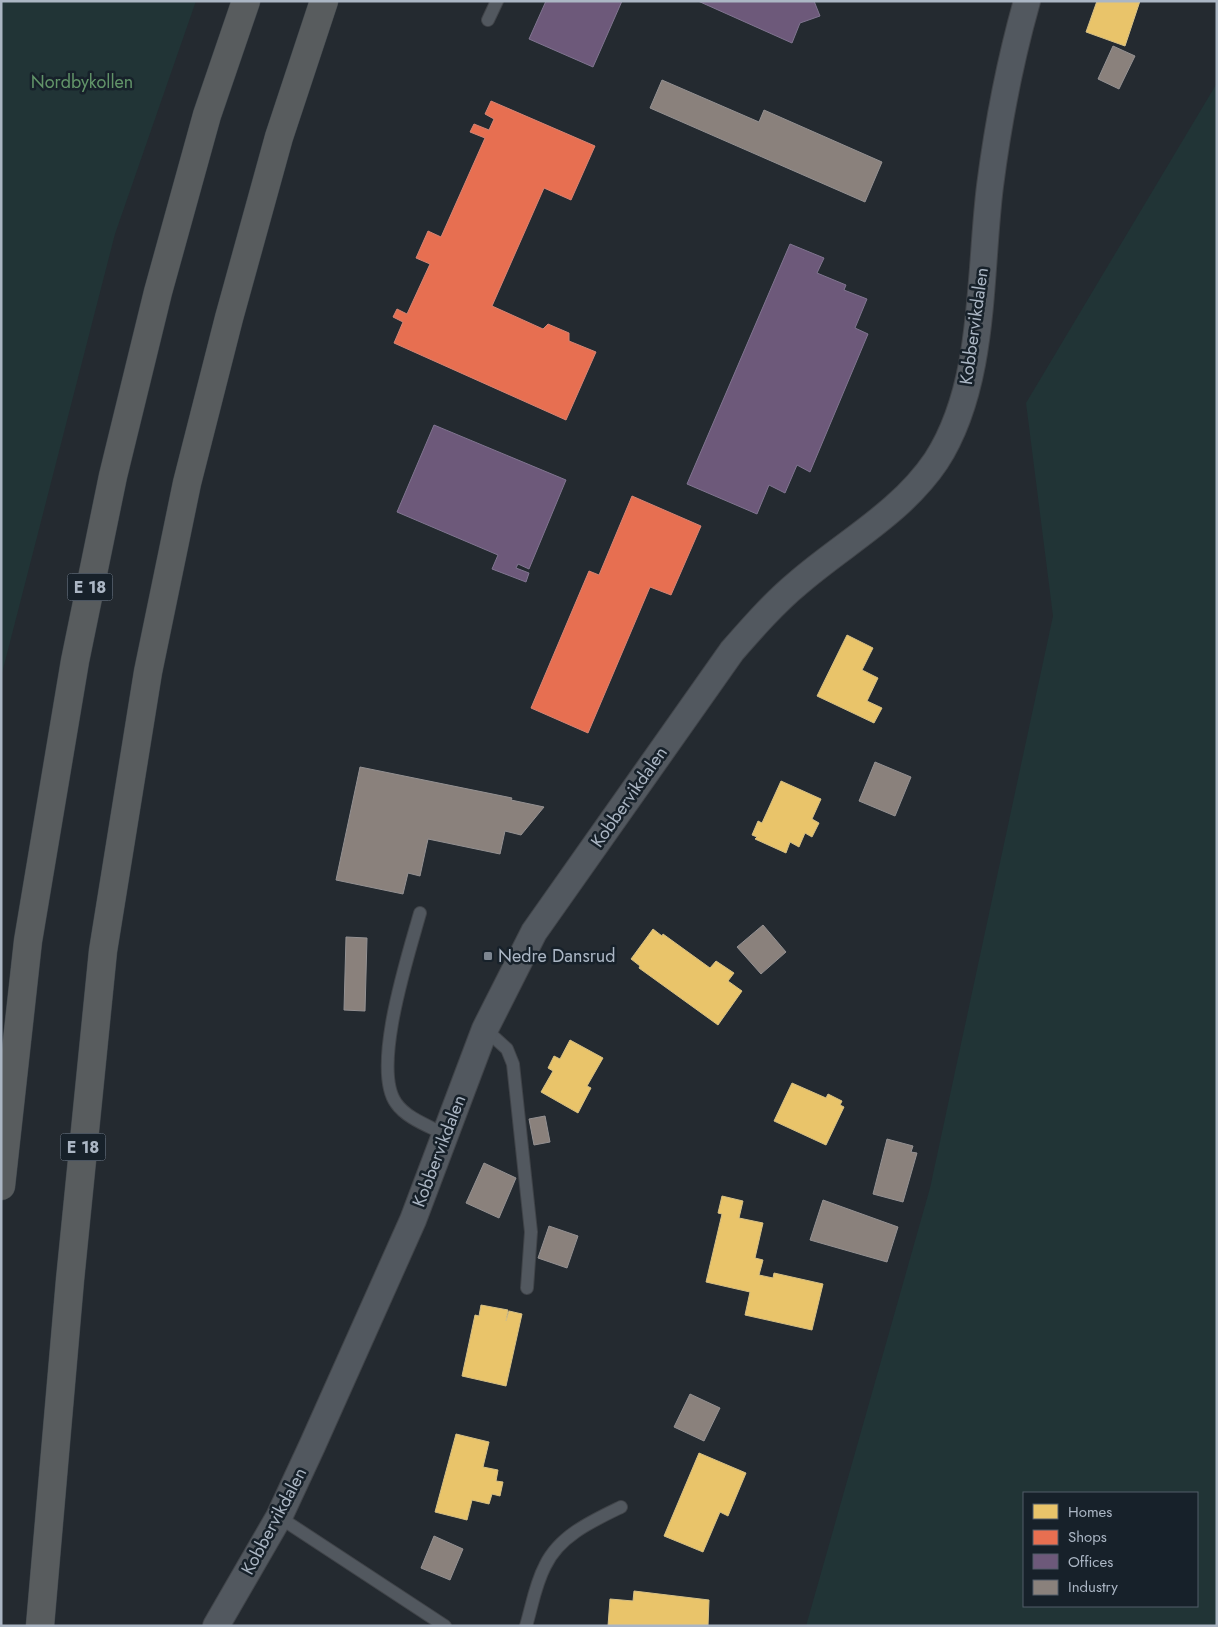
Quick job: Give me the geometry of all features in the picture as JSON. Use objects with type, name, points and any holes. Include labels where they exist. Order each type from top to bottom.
[{"type":"highway","name":"E 18","points":[[1,1186],[28,941],[75,661],[113,476],[158,292],[207,115],[246,1]]},
{"type":"highway","name":"E 18","points":[[40,1626],[70,1270],[102,951],[148,672],[187,483],[229,318],[279,137],[324,1]]},
{"type":"street","name":"Kobbervikdalen","points":[[216,1626],[279,1517],[344,1377],[413,1220],[484,1029],[534,932],[732,650],[763,616],[797,584],[900,504],[936,460],[961,403],[973,358],[990,186],[1005,100],[1027,1]]},
{"type":"lane","points":[[488,20],[497,1]]},
{"type":"lane","points":[[420,912],[397,1003],[390,1042],[388,1073],[390,1091],[396,1104],[405,1113],[444,1134]]},
{"type":"lane","points":[[484,1029],[507,1049],[514,1064],[530,1232],[527,1288]]},
{"type":"lane","points":[[526,1626],[545,1565],[560,1545],[575,1532],[620,1507]]},
{"type":"lane","points":[[279,1517],[428,1621],[445,1626]]},
{"type":"green space","name":"Nordbykollen","points":[[1,1],[196,1],[115,234],[1,677]]},
{"type":"green space","points":[[1217,83],[1217,1626],[806,1626],[930,1188],[1053,616],[1026,403]]},
{"type":"building: Homes","points":[[1097,1],[1140,1],[1125,46],[1086,32]]},
{"type":"building: Homes","points":[[847,635],[873,648],[862,670],[878,678],[867,701],[882,708],[874,723],[817,696]]},
{"type":"building: Homes","points":[[781,781],[821,799],[812,819],[819,823],[812,837],[805,833],[799,847],[790,842],[786,853],[755,839],[757,837],[752,835],[758,821],[762,823]]},
{"type":"building: Homes","points":[[653,929],[662,936],[663,934],[710,968],[716,961],[734,973],[728,981],[742,991],[718,1025],[639,968],[640,966],[631,959]]},
{"type":"building: Homes","points":[[570,1040],[603,1058],[587,1086],[591,1088],[578,1113],[541,1092],[553,1071],[548,1068],[554,1056],[560,1059]]},
{"type":"building: Homes","points":[[792,1083],[826,1098],[828,1094],[842,1101],[840,1105],[844,1107],[826,1145],[774,1121]]},
{"type":"building: Homes","points":[[722,1196],[743,1201],[739,1218],[763,1223],[755,1258],[763,1260],[759,1275],[773,1278],[774,1273],[823,1284],[812,1330],[745,1315],[750,1292],[706,1282],[722,1214],[718,1213]]},
{"type":"building: Homes","points":[[481,1305],[508,1310],[506,1321],[509,1311],[522,1314],[506,1386],[462,1376],[475,1315],[479,1316]]},
{"type":"building: Homes","points":[[456,1434],[489,1442],[483,1467],[498,1470],[496,1481],[503,1482],[500,1496],[492,1494],[489,1504],[472,1500],[467,1520],[435,1512]]},
{"type":"building: Homes","points":[[699,1453],[746,1473],[728,1516],[720,1512],[703,1552],[664,1536]]},
{"type":"building: Homes","points":[[634,1591],[709,1600],[708,1626],[608,1626],[610,1599],[633,1601]]},
{"type":"building: Shops","points":[[491,101],[595,146],[571,200],[544,188],[492,306],[543,329],[548,324],[569,333],[569,341],[596,352],[566,420],[394,343],[403,322],[393,317],[397,309],[407,314],[430,264],[416,258],[428,231],[441,237],[485,138],[470,132],[474,124],[489,130],[494,119],[485,114]]},
{"type":"building: Shops","points":[[632,496],[701,526],[671,595],[650,587],[588,733],[531,708],[589,571],[599,575]]},
{"type":"building: Offices","points":[[546,1],[622,1],[593,67],[529,39]]},
{"type":"building: Offices","points":[[698,1],[814,1],[820,16],[800,23],[792,43]]},
{"type":"building: Offices","points":[[790,244],[824,258],[817,273],[846,285],[844,290],[867,299],[855,328],[868,334],[810,472],[797,465],[785,493],[769,485],[757,514],[687,484]]},
{"type":"building: Offices","points":[[434,425],[566,480],[529,569],[518,564],[516,568],[529,573],[526,582],[492,569],[498,555],[397,512]]},
{"type":"building: Industry","points":[[1113,46],[1135,56],[1119,89],[1098,79]]},
{"type":"building: Industry","points":[[662,80],[759,122],[764,110],[882,162],[865,202],[650,108]]},
{"type":"building: Industry","points":[[875,762],[911,777],[895,816],[859,801]]},
{"type":"building: Industry","points":[[360,767],[512,798],[511,800],[544,807],[521,835],[505,831],[500,854],[428,839],[420,876],[408,873],[403,894],[336,880]]},
{"type":"building: Industry","points":[[763,925],[786,952],[761,974],[737,947]]},
{"type":"building: Industry","points":[[346,937],[367,938],[365,1011],[344,1010]]},
{"type":"building: Industry","points":[[545,1116],[550,1142],[534,1145],[529,1119]]},
{"type":"building: Industry","points":[[887,1139],[913,1146],[911,1152],[917,1153],[903,1202],[873,1194]]},
{"type":"building: Industry","points":[[484,1163],[516,1178],[499,1218],[466,1203]]},
{"type":"building: Industry","points":[[823,1200],[898,1227],[887,1262],[810,1240]]},
{"type":"building: Industry","points":[[549,1226],[578,1236],[567,1268],[538,1258]]},
{"type":"building: Industry","points":[[690,1394],[720,1408],[704,1441],[674,1427]]},
{"type":"building: Industry","points":[[434,1536],[463,1549],[450,1580],[421,1568]]},
{"type":"place","name":"Nedre Dansrud","points":[[488,956]]}]
